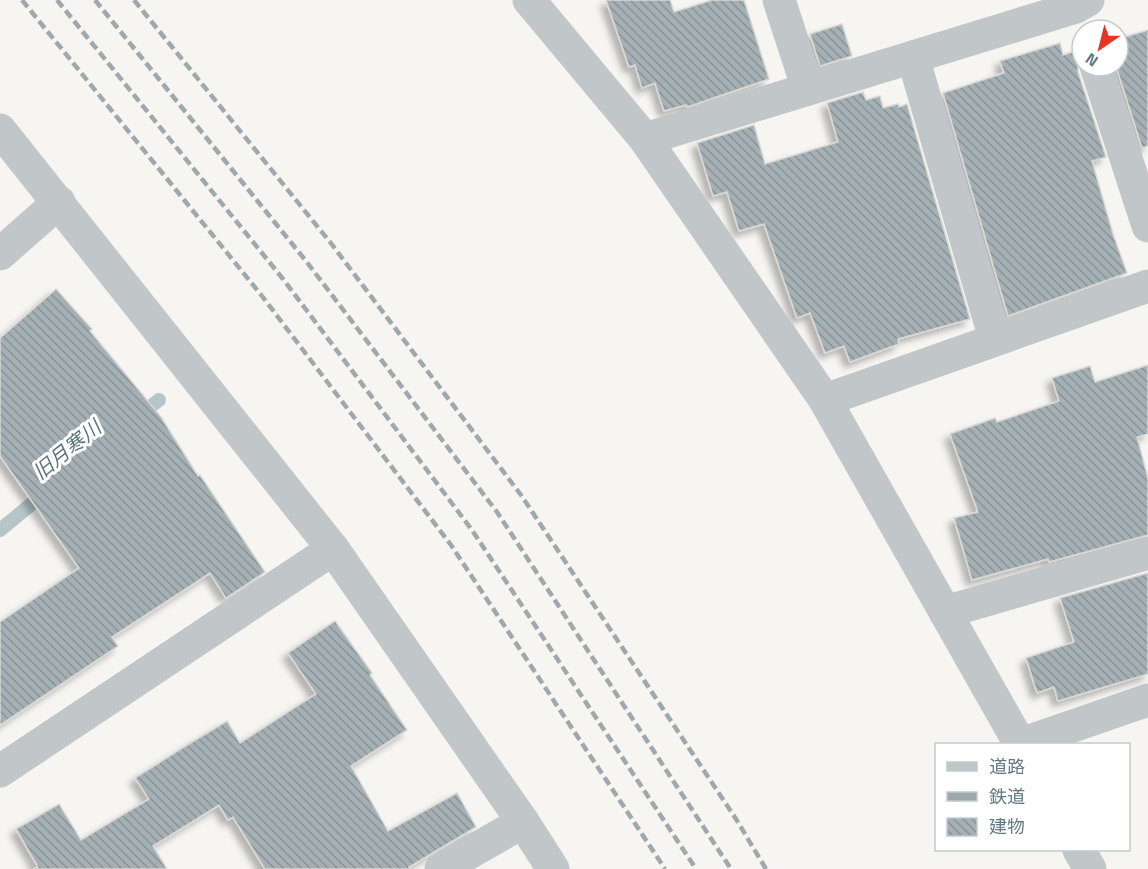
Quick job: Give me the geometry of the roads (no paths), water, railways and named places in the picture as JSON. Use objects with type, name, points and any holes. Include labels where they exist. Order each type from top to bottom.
[{"type":"street","points":[[529,0],[645,139],[825,400],[1019,743]]},
{"type":"street","points":[[779,0],[808,89]]},
{"type":"street","points":[[645,139],[913,57],[1083,12]]},
{"type":"street","points":[[913,57],[995,339]]},
{"type":"street","points":[[1100,78],[1148,226]]},
{"type":"street","points":[[0,130],[333,549],[523,822],[553,869]]},
{"type":"street","points":[[0,254],[59,202]]},
{"type":"street","points":[[825,400],[1148,286]]},
{"type":"street","points":[[0,771],[333,549]]},
{"type":"street","points":[[945,612],[1148,553]]},
{"type":"street","points":[[1023,743],[1148,700]]},
{"type":"street","points":[[441,869],[523,822]]},
{"type":"street","points":[[1080,851],[1090,869]]},
{"type":"waterway","name":"旧月寒川","points":[[137,417],[159,400]]},
{"type":"waterway","name":"旧月寒川","points":[[0,530],[46,492]]},
{"type":"railway","points":[[22,0],[262,296],[451,545],[665,869]]},
{"type":"railway","points":[[57,0],[283,279],[472,530],[696,869]]},
{"type":"railway","points":[[95,0],[306,261],[497,512],[731,869]]},
{"type":"railway","points":[[134,0],[330,242],[521,495],[736,819],[766,869]]}]
